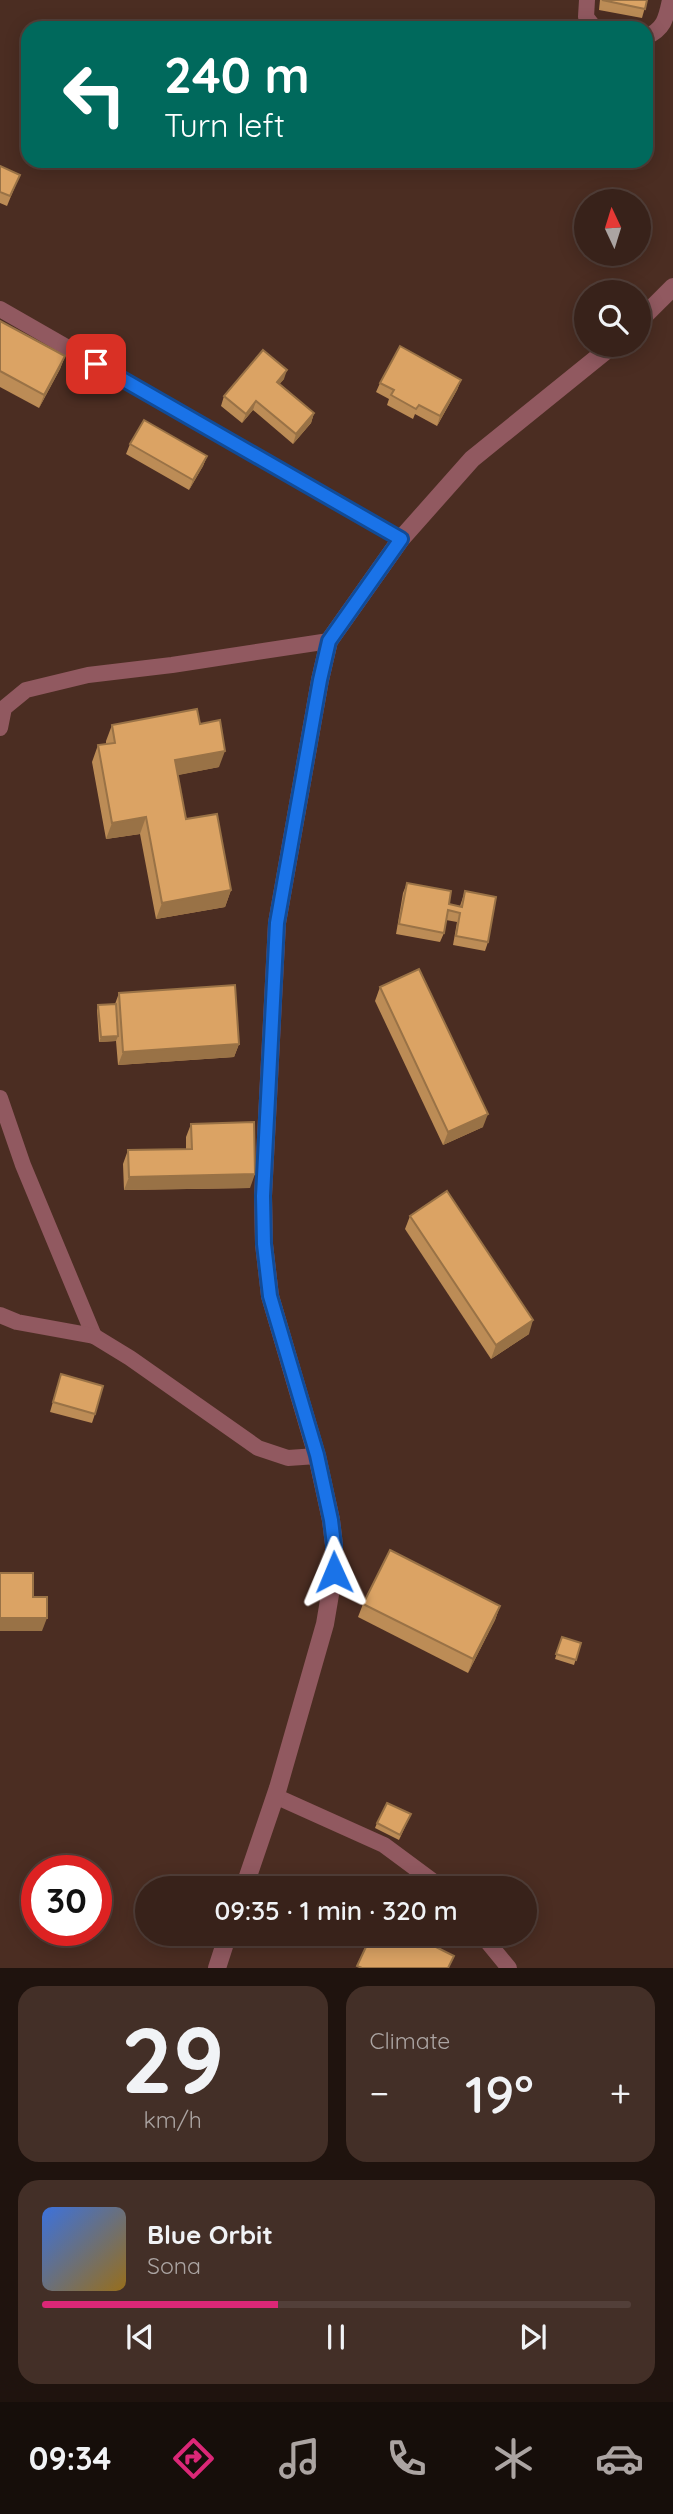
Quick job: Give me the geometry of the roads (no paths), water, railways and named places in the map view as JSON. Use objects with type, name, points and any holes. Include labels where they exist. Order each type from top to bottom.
[{"type":"street","points":[[651,309],[673,287]]},
{"type":"street","points":[[248,1876],[275,1796],[325,1625],[334,1572],[331,1520],[317,1455],[270,1296],[264,1244],[263,1196],[277,923],[320,680],[329,641],[401,539],[472,459],[598,357]]},
{"type":"street","points":[[216,1968],[224,1946]]},
{"type":"lane","points":[[587,0],[586,17],[589,21]]},
{"type":"lane","points":[[653,34],[659,31],[666,20],[670,0]]},
{"type":"lane","points":[[0,309],[401,539]]},
{"type":"lane","points":[[0,728],[2,707],[26,690],[88,675],[329,641]]},
{"type":"lane","points":[[0,1098],[23,1165],[94,1336]]},
{"type":"lane","points":[[0,1315],[17,1322],[94,1336],[130,1358],[258,1448],[288,1458],[317,1455]]},
{"type":"lane","points":[[275,1796],[384,1845],[426,1876]]},
{"type":"lane","points":[[491,1946],[509,1968]]}]
